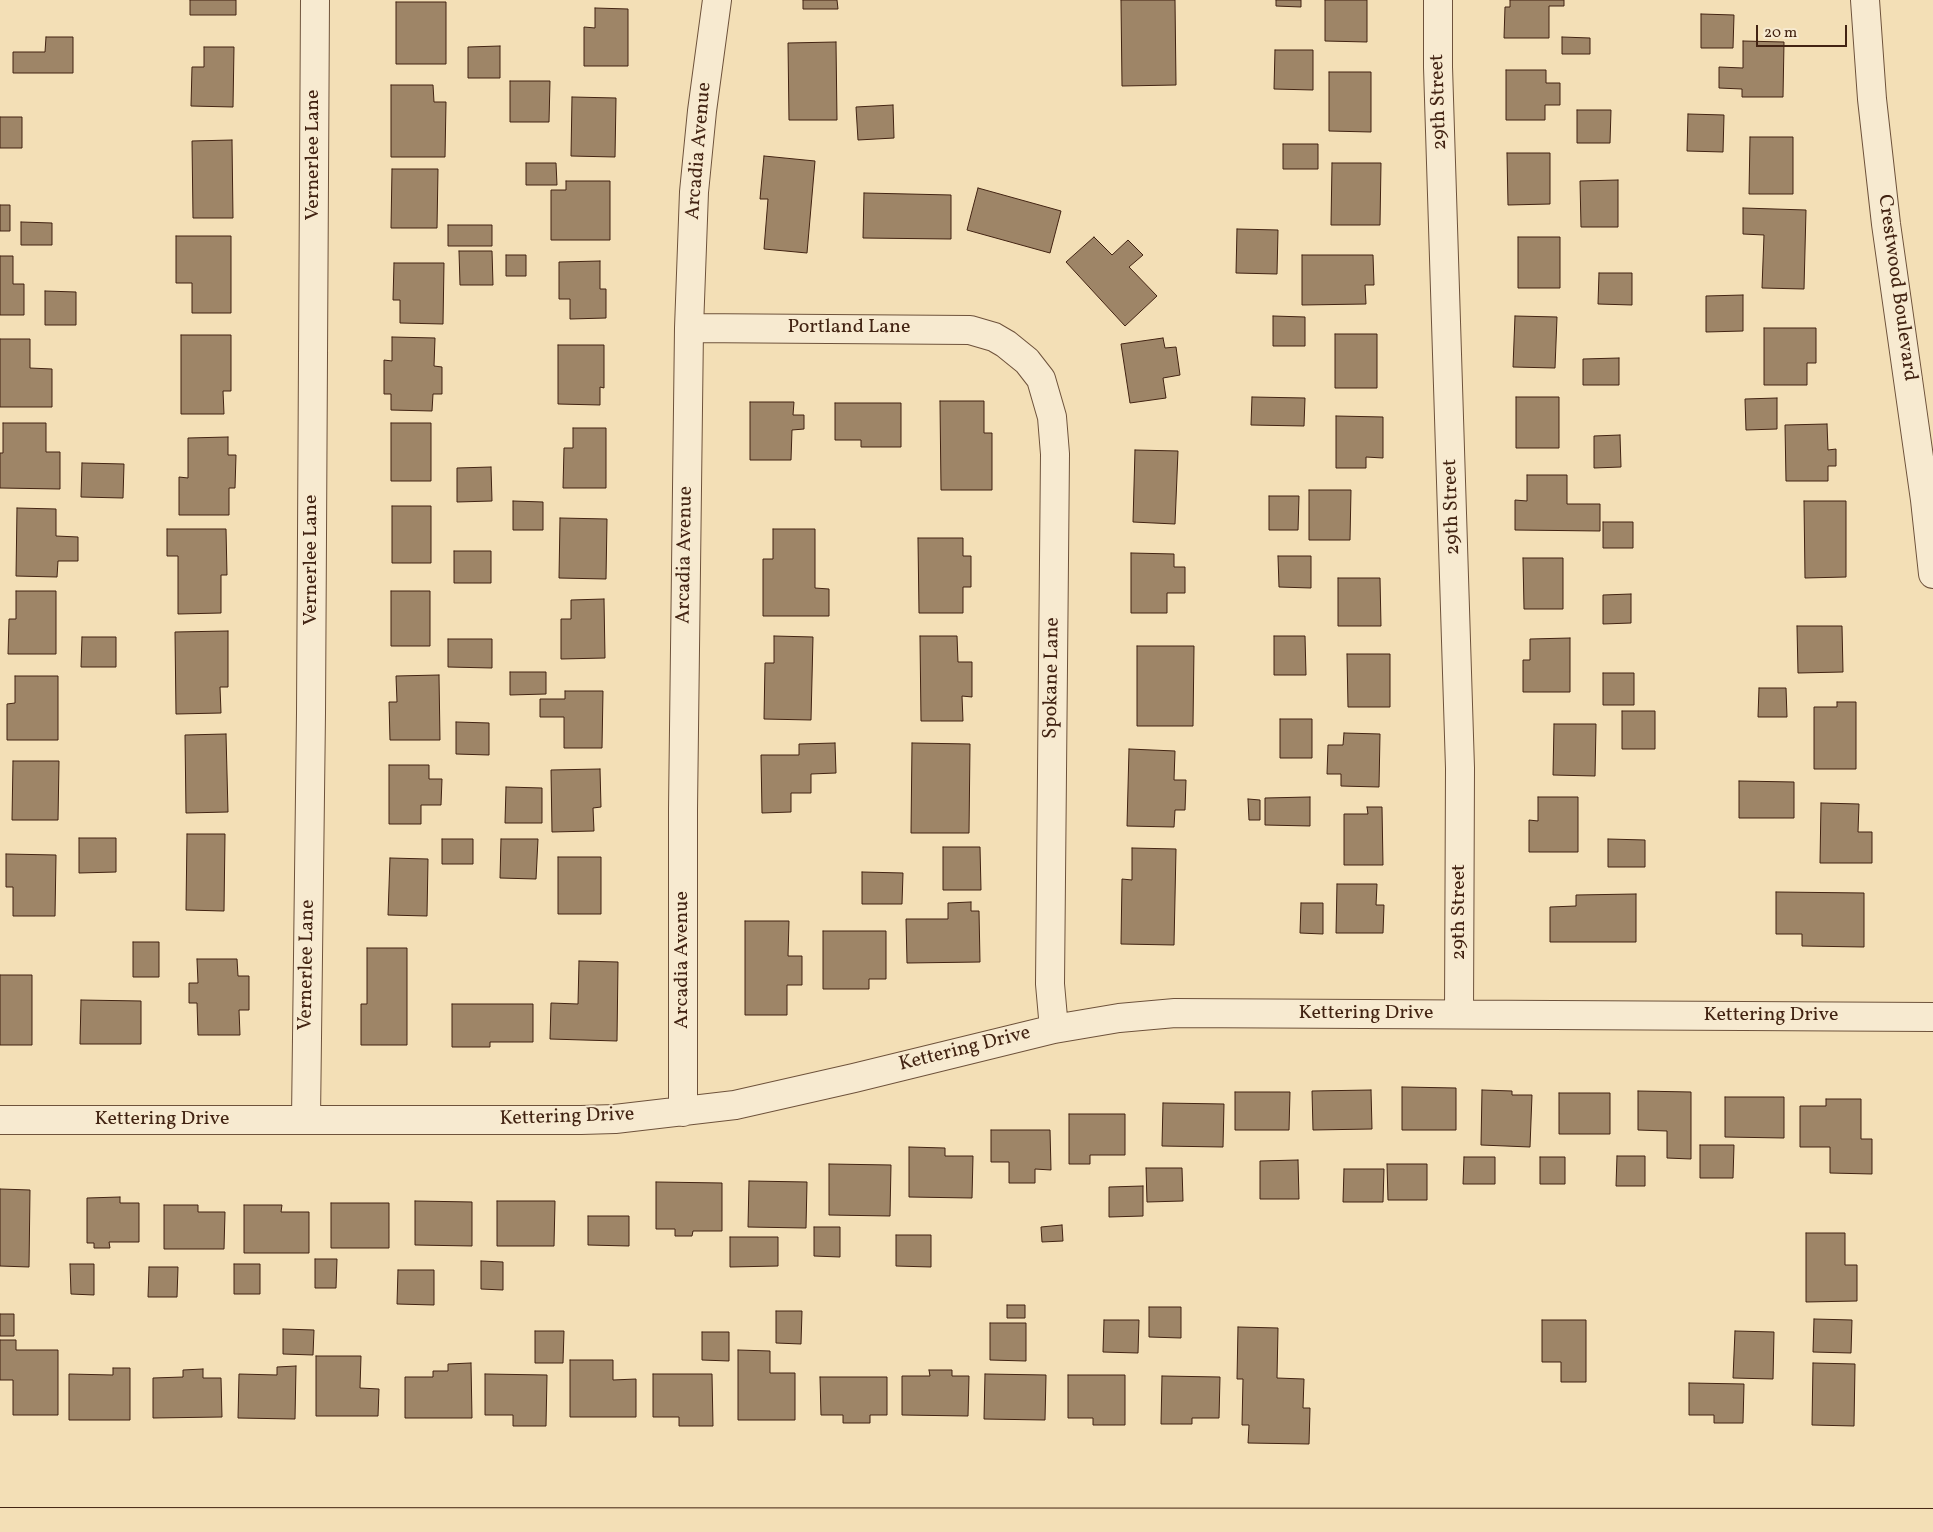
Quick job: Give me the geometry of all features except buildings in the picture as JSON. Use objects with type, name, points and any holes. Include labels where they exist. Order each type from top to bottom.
[{"type":"main road","points":[[0,1522],[1666,1528],[1933,1523]]},
{"type":"street","name":"Vernerlee Lane","points":[[306,1119],[311,713],[315,0]]},
{"type":"street","name":"Arcadia Avenue","points":[[683,1112],[683,809],[689,328],[694,192],[702,111],[717,0]]},
{"type":"street","name":"29th Street","points":[[1438,0],[1438,76],[1460,768],[1459,1014]]},
{"type":"street","name":"Crestwood Boulevard","points":[[1864,0],[1872,99],[1886,224],[1925,500],[1933,574]]},
{"type":"street","name":"Portland Lane","points":[[689,328],[945,328],[970,330],[994,337],[1006,344]]},
{"type":"street","name":"Spokane Lane","points":[[1006,344],[1027,361],[1041,379],[1052,417],[1056,454],[1050,984],[1054,1028]]},
{"type":"street","name":"Kettering Drive","points":[[0,1120],[581,1120],[683,1112],[735,1105],[845,1080],[1054,1028],[1119,1018],[1175,1013],[1933,1017]]}]
